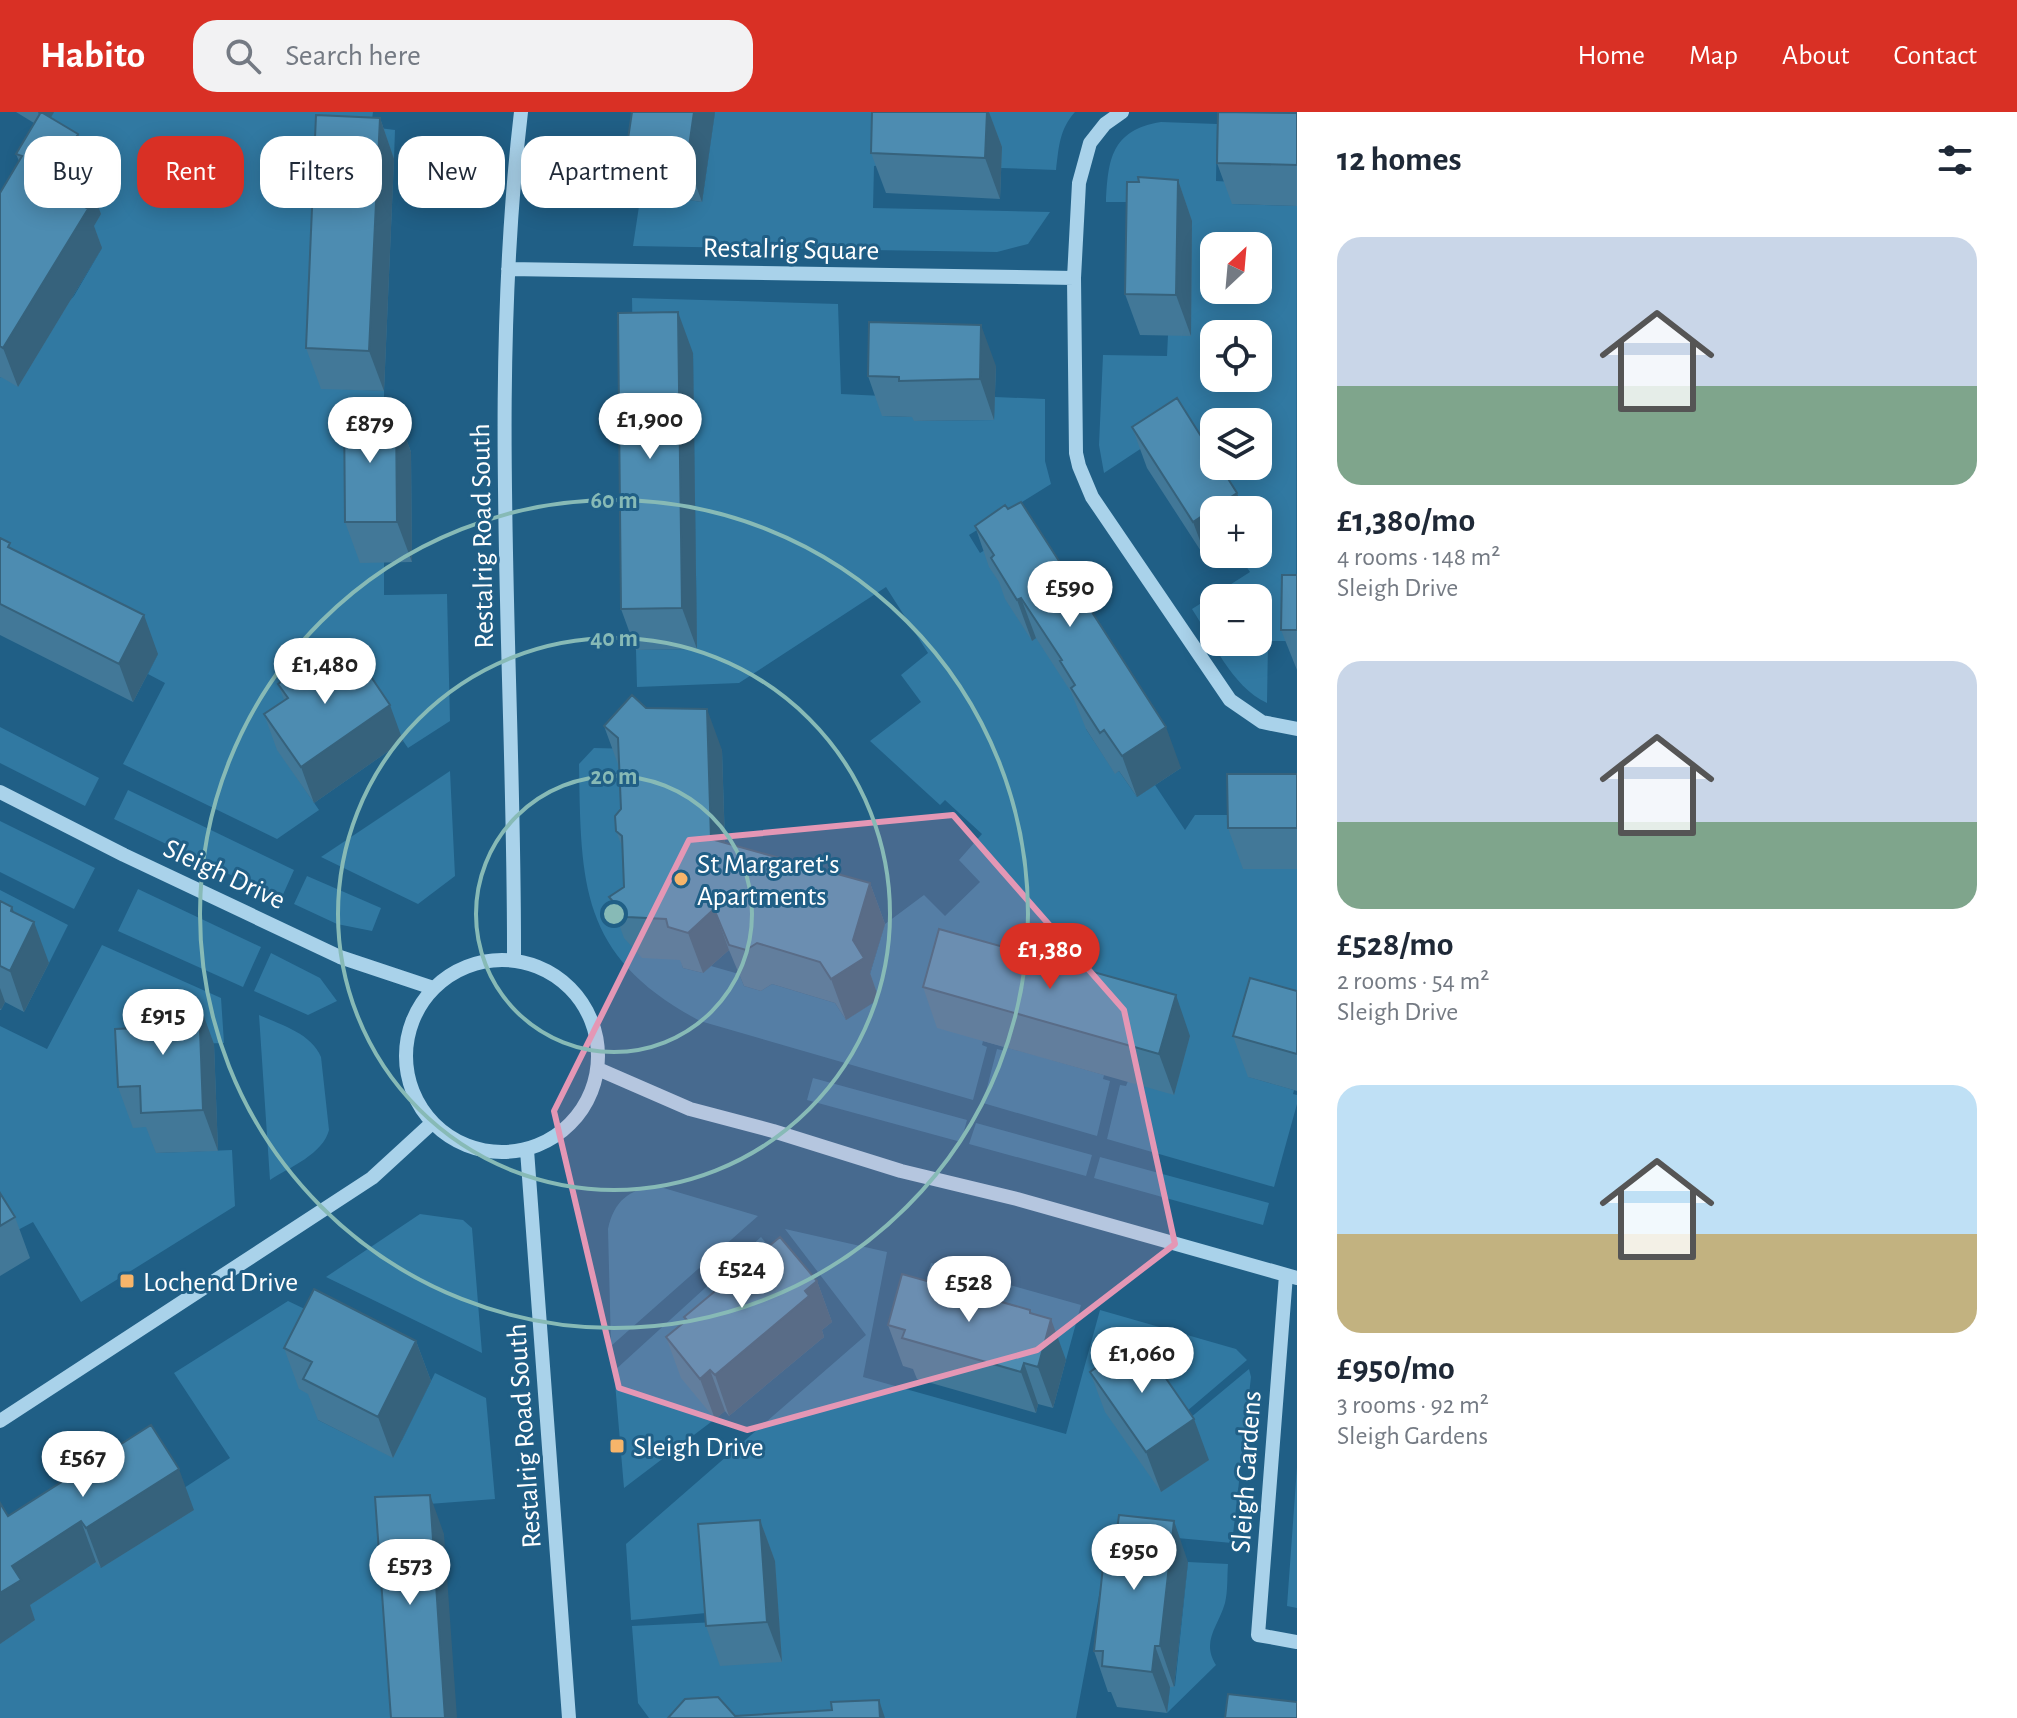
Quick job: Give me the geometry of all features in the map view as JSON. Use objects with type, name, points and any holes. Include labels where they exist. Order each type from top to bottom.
[{"type":"street","name":"Restalrig Road South","points":[[514,960],[505,328],[521,112]]},
{"type":"street","points":[[1122,112],[1100,129],[1086,152],[1079,183],[1074,278],[1076,453],[1079,466],[1092,497],[1230,700],[1262,722],[1297,729]]},
{"type":"street","name":"Restalrig Square","points":[[508,269],[1074,278]]},
{"type":"street","name":"Sleigh Drive","points":[[0,792],[124,855],[340,957],[433,988]]},
{"type":"street","points":[[514,960],[543,969],[569,986],[587,1010],[597,1039],[598,1069],[586,1105],[561,1133],[527,1150],[493,1153],[460,1144],[432,1123],[412,1092],[405,1055],[413,1019],[433,988],[457,970],[485,961],[514,960]]},
{"type":"street","points":[[598,1069],[690,1109],[901,1171],[1017,1199],[1292,1277]]},
{"type":"street","points":[[0,1421],[372,1178],[432,1123]]},
{"type":"street","name":"Restalrig Road South","points":[[527,1150],[569,1718]]},
{"type":"street","name":"Sleigh Gardens","points":[[1292,1277],[1258,1635],[1297,1642]]},
{"type":"highlighted area","points":[[953,815],[1124,1010],[1175,1244],[1037,1350],[747,1430],[619,1388],[554,1111],[689,840]]},
{"type":"shaded area","points":[[54,112],[373,112],[371,127],[395,130],[394,159],[382,158],[382,136],[260,136],[260,208],[329,208],[321,388],[384,391],[384,595],[447,594],[450,721],[408,748],[368,690],[278,750],[319,810],[277,839],[123,764],[165,683],[148,674],[158,654],[0,569],[0,378],[74,296],[102,248],[83,208],[121,208],[121,136],[47,136],[44,129]]},
{"type":"shaded area","points":[[715,112],[1075,112],[1063,132],[1056,170],[1001,168],[1001,147],[874,166],[873,208],[1050,212],[1028,244],[997,252],[633,246],[639,208],[696,208],[696,201],[702,202]]},
{"type":"shaded area","points":[[1161,122],[1217,124],[1216,181],[1233,182],[1232,204],[1297,206],[1296,641],[1272,641],[1272,584],[1231,584],[1250,572],[1247,568],[1272,568],[1272,496],[1223,496],[1208,480],[1272,480],[1272,408],[1200,408],[1200,472],[1163,434],[1104,473],[1099,445],[1103,355],[1167,356],[1170,202],[1106,202],[1111,160],[1122,140],[1132,132]]},
{"type":"shaded area","points":[[632,298],[838,304],[841,394],[883,396],[883,416],[914,417],[914,421],[994,420],[995,397],[1045,399],[1045,461],[1051,484],[969,535],[980,553],[1000,541],[1009,596],[1006,599],[1032,640],[1036,638],[1072,653],[1090,726],[1086,729],[1115,773],[1119,771],[1137,797],[1155,785],[1185,830],[1195,815],[1242,815],[1243,869],[1297,869],[1297,1027],[1249,1077],[1294,1090],[1293,1094],[1297,1095],[1274,1187],[1107,1139],[1120,1085],[1126,1086],[1128,1081],[983,1041],[982,1045],[987,1047],[973,1100],[700,1021],[660,997],[631,971],[610,944],[595,914],[582,847],[579,764],[594,748],[634,749],[633,779],[683,968],[703,973],[711,966],[739,974],[744,986],[761,991],[772,984],[835,1003],[846,1020],[879,999],[868,981],[885,924],[924,895],[945,916],[980,882],[959,860],[982,834],[945,800],[940,805],[870,741],[921,702],[901,675],[928,653],[886,587],[739,683],[637,687],[636,650],[697,649],[693,353],[633,354]]},
{"type":"shaded area","points":[[1200,604],[1200,623],[1192,609]]},
{"type":"shaded area","points":[[1221,656],[1268,656],[1267,703],[1243,686]]},
{"type":"shaded area","points":[[0,727],[99,778],[85,806],[0,763]]},
{"type":"shaded area","points":[[450,771],[455,876],[418,904],[321,857]]},
{"type":"shaded area","points":[[128,790],[294,870],[281,899],[114,819]]},
{"type":"shaded area","points":[[0,821],[95,868],[74,909],[0,872]]},
{"type":"shaded area","points":[[307,876],[381,908],[372,931],[337,924],[294,904]]},
{"type":"shaded area","points":[[138,889],[261,947],[243,987],[118,931]]},
{"type":"shaded area","points":[[0,890],[68,925],[49,963],[0,935]]},
{"type":"shaded area","points":[[102,945],[221,998],[224,1043],[151,1045],[133,1127],[155,1127],[156,1153],[232,1150],[235,1206],[81,1302],[33,1222],[14,1232],[0,1214],[0,1026],[47,1049]]},
{"type":"shaded area","points":[[271,953],[320,978],[337,1001],[308,1015],[254,991]]},
{"type":"shaded area","points":[[259,1015],[303,1036],[321,1057],[329,1130],[326,1139],[313,1153],[270,1180]]},
{"type":"shaded area","points":[[1006,1047],[1104,1075],[1103,1079],[1110,1081],[1097,1136],[983,1103],[997,1049],[1005,1051]]},
{"type":"shaded area","points":[[813,1078],[967,1120],[961,1142],[807,1100]]},
{"type":"shaded area","points":[[976,1123],[1092,1155],[1086,1176],[969,1144]]},
{"type":"shaded area","points":[[1100,1157],[1269,1203],[1263,1225],[1094,1178]]},
{"type":"shaded area","points":[[657,1186],[758,1216],[611,1346],[608,1229],[614,1211],[624,1198],[638,1190]]},
{"type":"shaded area","points":[[420,1214],[463,1220],[472,1228],[482,1353],[326,1277]]},
{"type":"shaded area","points":[[785,1229],[887,1252],[863,1377],[1066,1434],[1100,1310],[1236,1349],[1247,1360],[1180,1417],[1184,1423],[1249,1369],[1251,1377],[1232,1543],[1111,1532],[1076,1718],[649,1718],[638,1703],[632,1626],[717,1622],[717,1612],[631,1620],[626,1544],[866,1335]]},
{"type":"shaded area","points":[[761,1237],[795,1277],[715,1419],[624,1488],[614,1371]]},
{"type":"shaded area","points":[[931,1263],[1081,1305],[1066,1360],[917,1315]]},
{"type":"shaded area","points":[[288,1301],[332,1322],[327,1403],[318,1420],[368,1445],[402,1440],[435,1373],[486,1398],[495,1499],[389,1507],[404,1718],[0,1718],[0,1643],[27,1607],[87,1547],[101,1568],[181,1490],[230,1458],[174,1373]]},
{"type":"shaded area","points":[[1297,1467],[1297,1608],[1287,1606]]},
{"type":"shaded area","points":[[1188,1562],[1228,1564],[1226,1598],[1210,1641],[1216,1665],[1167,1713],[1170,1687],[1175,1686]]},
{"type":"building","points":[[41,112],[78,134],[77,136],[27,136]]},
{"type":"building","points":[[632,112],[694,112],[691,136],[628,136]]},
{"type":"building","points":[[872,112],[987,112],[985,158],[871,153]]},
{"type":"building","points":[[1218,112],[1297,113],[1297,165],[1217,163]]},
{"type":"building","points":[[316,115],[380,118],[379,136],[315,136]]},
{"type":"building","points":[[24,141],[24,208],[88,209],[3,348],[0,346],[0,193],[22,156],[16,154]]},
{"type":"building","points":[[1138,177],[1178,180],[1176,295],[1125,294],[1127,182],[1139,182]]},
{"type":"building","points":[[312,208],[376,208],[369,351],[306,348]]},
{"type":"building","points":[[678,312],[682,608],[621,609],[618,313]]},
{"type":"building","points":[[869,322],[981,325],[980,379],[899,381],[899,377],[868,376]]},
{"type":"building","points":[[1177,398],[1200,435],[1200,480],[1229,480],[1237,493],[1232,496],[1200,496],[1200,517],[1193,522],[1132,427]]},
{"type":"building","points":[[378,406],[378,411],[396,412],[397,522],[345,522],[344,407]]},
{"type":"building","points":[[1021,502],[1166,727],[1122,756],[1104,730],[1100,733],[1071,688],[1075,685],[1062,660],[1021,598],[1017,600],[975,526],[1005,505],[1008,509]]},
{"type":"building","points":[[0,538],[10,543],[8,547],[144,615],[119,664],[0,604]]},
{"type":"building","points":[[1282,575],[1297,575],[1297,630],[1281,630]]},
{"type":"building","points":[[355,653],[390,705],[301,767],[264,714],[288,698],[278,684],[320,655],[331,670]]},
{"type":"building","name":"St Margaret's Apartments","points":[[632,695],[646,708],[707,709],[711,839],[870,883],[853,940],[864,958],[831,979],[820,962],[757,943],[746,950],[729,945],[714,909],[688,933],[668,927],[666,919],[627,917],[609,897],[624,887],[622,836],[616,831],[615,816],[621,809],[618,738],[604,726]]},
{"type":"building","points":[[1227,774],[1297,774],[1297,828],[1228,828]]},
{"type":"building","points":[[0,901],[12,907],[11,911],[34,922],[10,971],[0,966]]},
{"type":"building","points":[[939,929],[1176,995],[1159,1054],[923,987]]},
{"type":"building","points":[[1250,978],[1297,991],[1297,1054],[1233,1036]]},
{"type":"building","points":[[199,1003],[203,1110],[141,1113],[140,1086],[118,1087],[115,1029],[136,1028],[136,1004]]},
{"type":"building","points":[[0,1193],[15,1217],[0,1226]]},
{"type":"building","points":[[780,1237],[817,1281],[805,1291],[809,1296],[715,1375],[710,1370],[700,1379],[666,1337],[687,1320],[684,1317]]},
{"type":"building","points":[[902,1274],[1030,1310],[1030,1313],[1051,1319],[1038,1367],[1024,1363],[1021,1372],[902,1338],[905,1330],[888,1325]]},
{"type":"building","points":[[314,1289],[416,1341],[378,1417],[303,1379],[312,1362],[284,1348]]},
{"type":"building","points":[[1138,1338],[1194,1419],[1146,1452],[1090,1372]]},
{"type":"building","points":[[151,1425],[179,1469],[86,1528],[81,1521],[12,1566],[21,1580],[0,1593],[0,1503],[8,1516]]},
{"type":"building","points":[[430,1495],[445,1718],[391,1718],[375,1497]]},
{"type":"building","points":[[1119,1515],[1174,1521],[1160,1646],[1155,1646],[1152,1672],[1102,1666],[1103,1651],[1094,1651],[1107,1529],[1117,1530]]},
{"type":"building","points":[[760,1520],[767,1622],[706,1626],[698,1524]]},
{"type":"building","points":[[1228,1694],[1297,1702],[1297,1718],[1225,1718]]},
{"type":"building","points":[[718,1697],[735,1716],[832,1710],[831,1702],[879,1700],[880,1718],[668,1718],[685,1699]]},
{"type":"place","name":"St Margaret's Apartments","points":[[681,879]]},
{"type":"place","name":"Lochend Drive","points":[[127,1281]]},
{"type":"place","name":"Sleigh Drive","points":[[617,1446]]}]
